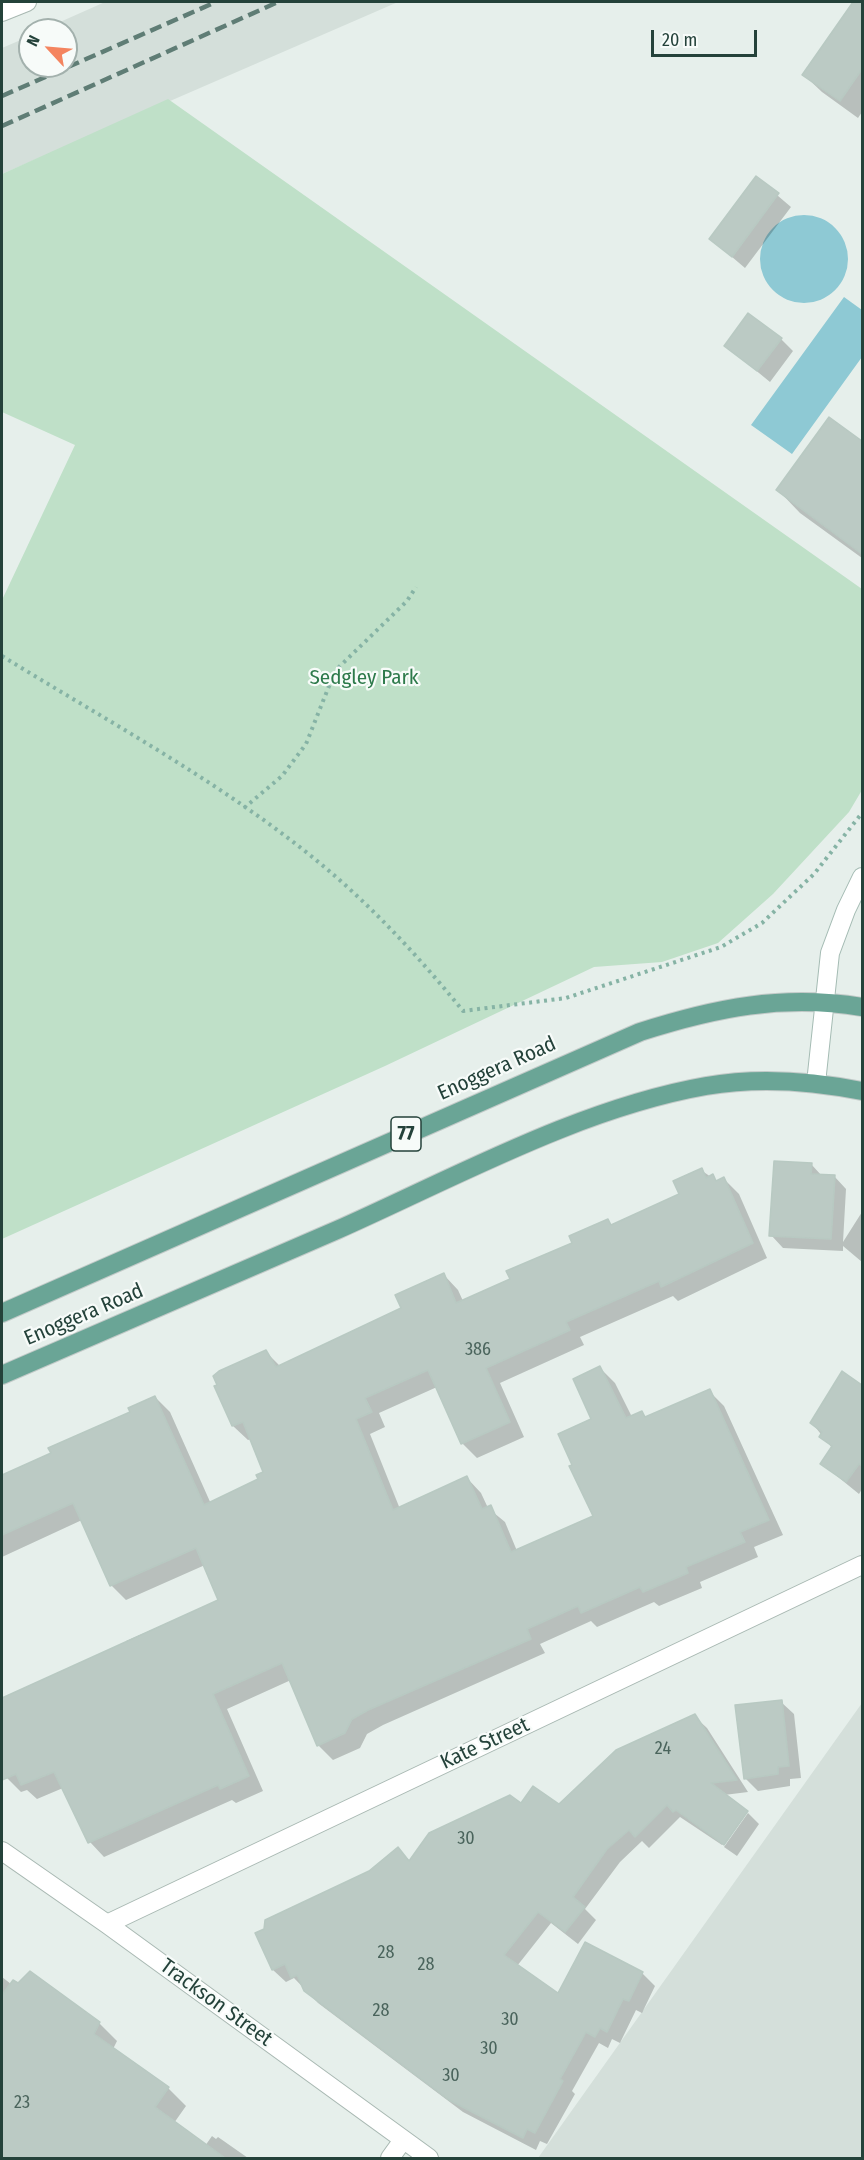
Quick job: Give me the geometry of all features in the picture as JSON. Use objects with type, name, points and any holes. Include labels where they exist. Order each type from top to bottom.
[{"type":"main road","name":"Enoggera Road","points":[[2,1312],[640,1032],[710,1011],[770,1004],[823,1002],[862,1007]]},
{"type":"main road","name":"Enoggera Road","points":[[2,1375],[602,1114],[636,1102],[709,1085],[783,1081],[816,1083],[862,1091]]},
{"type":"street","points":[[2,12],[27,2]]},
{"type":"street","points":[[816,1083],[830,953],[836,934],[862,877]]},
{"type":"street","name":"Kate Street","points":[[106,1923],[862,1565]]},
{"type":"street","name":"Trackson Street","points":[[2,1851],[106,1923],[429,2158]]},
{"type":"street","points":[[390,2158],[403,2140]]},
{"type":"path","points":[[244,808],[282,776],[306,744],[333,676],[339,667],[407,601],[416,587]]},
{"type":"path","points":[[2,656],[244,808],[335,876],[421,959],[463,1011],[566,998],[721,947],[762,923],[806,882],[862,813]]},
{"type":"shaded area","points":[[105,2],[398,2],[2,174],[2,48],[18,41],[18,78],[78,78],[78,18],[69,18]]},
{"type":"shaded area","points":[[862,1703],[862,2158],[538,2158],[852,1717]]},
{"type":"green space","name":"Sedgley Park","points":[[168,99],[862,589],[862,790],[849,812],[773,894],[718,943],[662,962],[594,967],[385,1066],[2,1239],[2,600],[75,445],[2,412],[2,174]]},
{"type":"water","points":[[804,215],[829,222],[841,234],[848,259],[841,284],[829,296],[804,303],[779,296],[767,284],[760,259],[767,234],[779,222]]},
{"type":"water","points":[[844,297],[862,310],[862,357],[792,454],[751,425]]},
{"type":"building","points":[[853,2],[862,2],[862,69],[840,101],[802,75]]},
{"type":"building","points":[[756,176],[779,193],[732,257],[709,239]]},
{"type":"building","points":[[748,313],[782,338],[757,371],[724,346]]},
{"type":"building","points":[[829,417],[862,441],[862,554],[776,490]]},
{"type":"building","points":[[774,1161],[812,1163],[811,1174],[835,1175],[831,1239],[769,1236]]},
{"type":"building","points":[[702,1168],[706,1178],[713,1174],[716,1181],[724,1177],[753,1243],[661,1287],[659,1281],[566,1322],[570,1330],[486,1368],[510,1422],[461,1444],[428,1370],[365,1398],[372,1412],[356,1419],[393,1510],[467,1476],[482,1509],[491,1505],[511,1552],[593,1516],[569,1466],[572,1465],[558,1434],[591,1419],[573,1379],[600,1366],[626,1418],[642,1411],[645,1417],[710,1389],[769,1520],[740,1532],[745,1542],[686,1567],[688,1573],[643,1592],[640,1587],[581,1613],[578,1606],[527,1629],[531,1639],[368,1710],[352,1719],[345,1733],[317,1746],[282,1663],[213,1694],[249,1776],[220,1789],[218,1785],[88,1843],[54,1772],[21,1785],[16,1774],[2,1780],[2,1698],[218,1600],[196,1548],[110,1586],[73,1503],[2,1535],[2,1475],[51,1453],[48,1448],[130,1412],[128,1408],[155,1396],[204,1505],[258,1479],[256,1475],[263,1472],[243,1422],[232,1426],[214,1386],[217,1385],[213,1376],[219,1371],[266,1350],[276,1367],[401,1308],[395,1295],[444,1273],[456,1303],[510,1279],[506,1271],[572,1243],[569,1236],[608,1219],[611,1225],[679,1194],[673,1181]]},
{"type":"building","points":[[842,1371],[862,1385],[862,1466],[859,1464],[846,1482],[820,1464],[832,1446],[819,1437],[822,1432],[810,1423]]},
{"type":"building","points":[[782,1700],[789,1766],[778,1767],[778,1774],[744,1779],[735,1705]]},
{"type":"building","points":[[695,1714],[737,1780],[711,1783],[748,1811],[724,1845],[676,1810],[673,1812],[667,1805],[635,1837],[629,1830],[607,1849],[573,1897],[585,1907],[565,1932],[538,1912],[504,1955],[558,1993],[585,1942],[643,1972],[629,2001],[623,1999],[607,2032],[600,2028],[595,2037],[586,2032],[560,2079],[563,2081],[535,2133],[527,2129],[523,2138],[449,2100],[304,1991],[297,1975],[291,1978],[285,1964],[272,1970],[255,1933],[264,1929],[265,1920],[369,1871],[398,1847],[409,1861],[429,1833],[510,1795],[521,1803],[533,1786],[559,1804],[616,1750]]},
{"type":"building","points":[[30,1971],[100,2022],[94,2034],[169,2087],[155,2107],[225,2158],[2,2158],[2,1995],[13,1980],[18,1983]]},
{"type":"railway","points":[[2,96],[216,2]]},
{"type":"railway","points":[[2,126],[278,2]]}]
